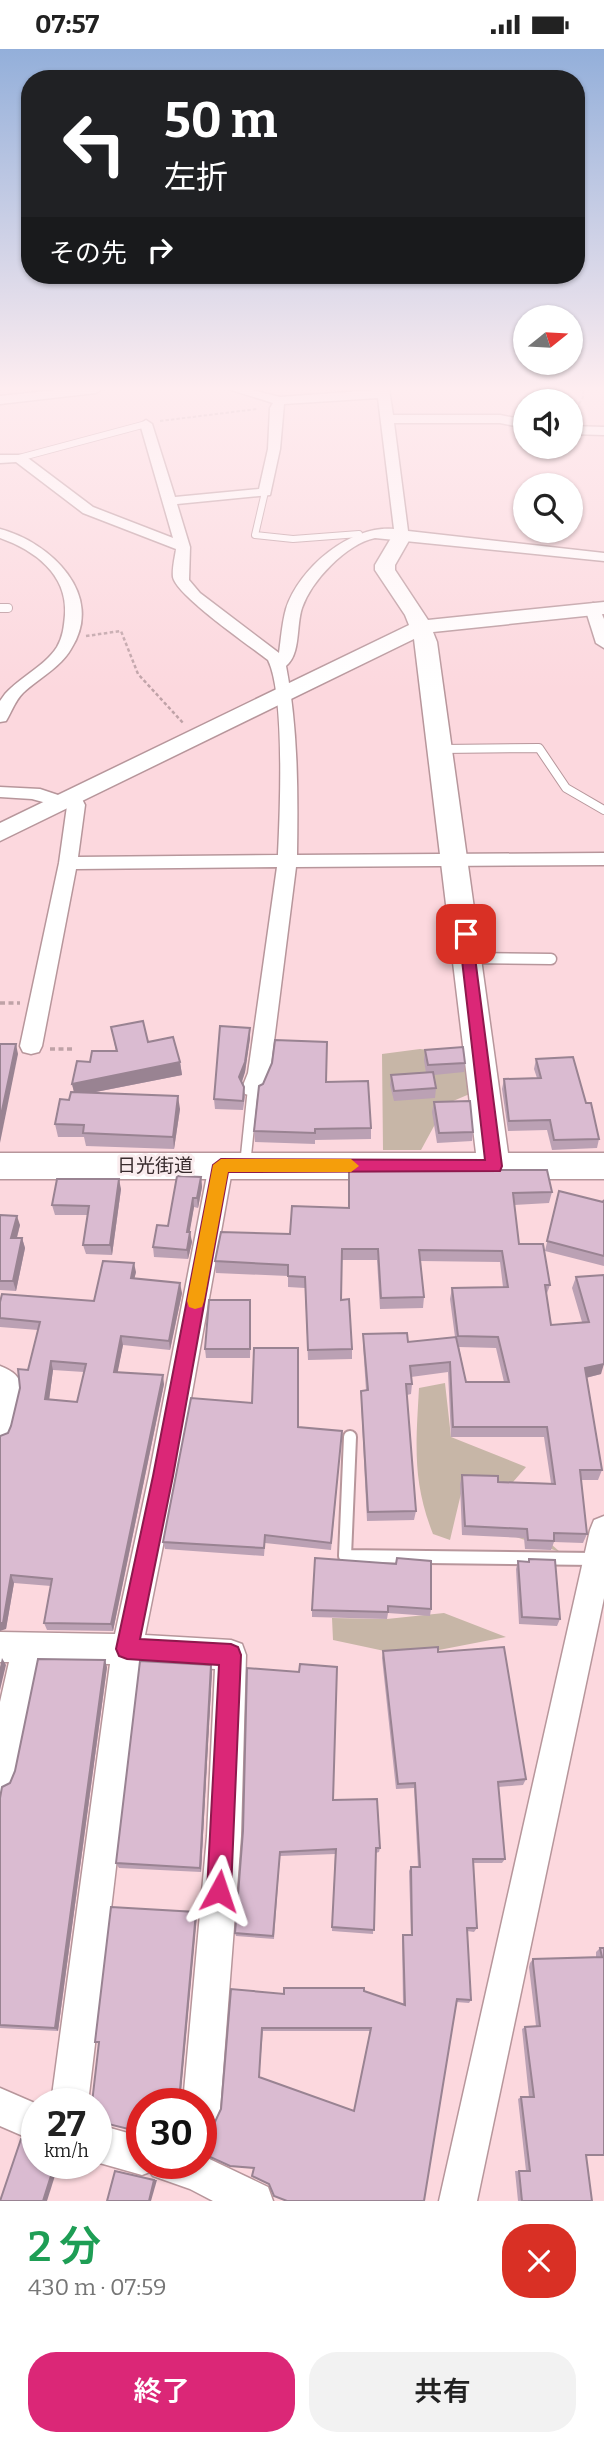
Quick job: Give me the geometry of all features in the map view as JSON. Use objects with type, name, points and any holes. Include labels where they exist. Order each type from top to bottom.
[{"type":"street","points":[[62,489],[94,513],[183,547]]},
{"type":"street","points":[[166,489],[183,547],[180,576],[186,588],[251,637],[278,664],[283,693],[289,806],[287,862],[259,1073],[253,1088]]},
{"type":"street","points":[[397,489],[401,537],[385,565],[385,570],[422,628],[456,860],[494,1166]]},
{"type":"street","points":[[170,501],[265,492]]},
{"type":"street","points":[[0,533],[33,545],[60,570],[72,597],[74,616],[70,637],[60,655],[8,689],[0,717]]},
{"type":"street","points":[[278,664],[285,659],[293,610],[307,584],[363,535],[388,533],[401,537],[604,557]]},
{"type":"street","points":[[0,833],[283,693],[422,628],[599,608],[604,643]]},
{"type":"street","points":[[0,792],[45,795],[67,799],[76,805],[68,863],[31,1046]]},
{"type":"street","points":[[68,863],[604,859]]},
{"type":"street","name":"日光街道","points":[[0,1165],[604,1166]]},
{"type":"street","points":[[71,2088],[127,1649],[233,1165]]},
{"type":"street","points":[[0,1378],[7,1384],[0,1430]]},
{"type":"street","points":[[458,2201],[601,1544]]},
{"type":"street","points":[[0,1776],[13,1648],[127,1649],[231,1655],[224,1836],[203,2088]]},
{"type":"street","points":[[0,2107],[21,2116]]},
{"type":"street","points":[[211,2179],[254,2201]]},
{"type":"lane","points":[[265,492],[255,535],[275,540],[295,540],[363,535]]},
{"type":"lane","points":[[440,749],[539,748],[566,788],[604,810]]},
{"type":"lane","points":[[469,958],[551,959]]},
{"type":"lane","points":[[233,1165],[253,1088]]},
{"type":"lane","points":[[350,1437],[345,1556],[601,1544]]},
{"type":"path","points":[[70,637],[121,631],[138,674],[196,736]]},
{"type":"shaded area","points":[[420,1049],[473,1056],[472,1093],[446,1104],[421,1150],[383,1150],[382,1054]]},
{"type":"shaded area","points":[[445,1383],[451,1437],[526,1467],[513,1482],[515,1512],[560,1552],[504,1533],[464,1481],[450,1540],[433,1534],[422,1497],[417,1462],[419,1388]]},
{"type":"shaded area","points":[[444,1613],[506,1637],[408,1656],[333,1640],[332,1618],[387,1619]]},
{"type":"building","points":[[143,1021],[148,1042],[173,1037],[180,1062],[72,1084],[77,1061],[90,1062],[92,1051],[117,1051],[111,1027]]},
{"type":"building","points":[[220,1026],[250,1028],[245,1062],[239,1077],[244,1087],[243,1101],[214,1099]]},
{"type":"building","points":[[275,1040],[327,1042],[326,1082],[368,1081],[371,1128],[315,1129],[315,1133],[254,1131],[259,1086],[263,1084],[272,1063]]},
{"type":"building","points":[[0,1044],[16,1044],[0,1120]]},
{"type":"building","points":[[463,1047],[465,1063],[428,1065],[425,1050]]},
{"type":"building","points":[[573,1057],[586,1103],[591,1103],[599,1139],[554,1140],[550,1120],[509,1121],[504,1079],[541,1078],[536,1059]]},
{"type":"building","points":[[433,1072],[436,1088],[394,1091],[391,1075]]},
{"type":"building","points":[[71,1092],[178,1096],[173,1137],[83,1133],[84,1125],[55,1124],[60,1099],[69,1100]]},
{"type":"building","points":[[470,1101],[473,1132],[439,1133],[434,1102]]},
{"type":"building","points":[[349,1170],[547,1170],[552,1192],[513,1193],[519,1244],[543,1244],[550,1285],[545,1285],[551,1325],[589,1322],[576,1277],[604,1275],[604,1364],[585,1368],[602,1470],[580,1470],[587,1534],[554,1533],[554,1541],[528,1540],[527,1529],[465,1526],[462,1475],[498,1476],[498,1482],[555,1484],[547,1427],[453,1427],[450,1362],[410,1366],[412,1384],[406,1384],[416,1511],[368,1512],[361,1391],[368,1390],[363,1334],[407,1333],[408,1342],[456,1337],[466,1382],[509,1382],[498,1337],[458,1336],[452,1288],[508,1287],[502,1251],[419,1250],[424,1297],[381,1298],[378,1249],[342,1249],[341,1300],[349,1299],[352,1349],[308,1350],[305,1277],[288,1276],[288,1265],[215,1261],[221,1232],[290,1234],[292,1206],[349,1208]]},
{"type":"building","points":[[177,1176],[201,1177],[197,1198],[193,1198],[187,1250],[153,1247],[157,1225],[168,1226]]},
{"type":"building","points":[[57,1179],[119,1179],[110,1245],[83,1245],[89,1206],[52,1205]]},
{"type":"building","points":[[559,1191],[603,1202],[604,1200],[604,1256],[547,1241]]},
{"type":"building","points":[[0,1215],[17,1216],[11,1238],[22,1238],[13,1281],[0,1281]]},
{"type":"building","points":[[103,1261],[134,1263],[131,1278],[180,1283],[169,1341],[121,1336],[114,1372],[163,1375],[111,1624],[44,1623],[52,1579],[11,1575],[3,1623],[0,1623],[0,1436],[8,1433],[11,1426],[20,1388],[18,1369],[28,1370],[40,1322],[0,1318],[2,1294],[94,1301]],"holes":[[[51,1361],[86,1364],[77,1402],[45,1399]]]},
{"type":"building","points":[[209,1300],[250,1300],[250,1349],[205,1349]]},
{"type":"building","points":[[254,1348],[298,1348],[298,1427],[342,1431],[331,1543],[265,1535],[264,1548],[163,1542],[191,1398],[252,1403]]},
{"type":"building","points":[[315,1558],[396,1564],[397,1558],[431,1561],[431,1609],[388,1606],[388,1612],[312,1610]]},
{"type":"building","points":[[529,1559],[555,1560],[560,1619],[522,1617],[518,1561],[529,1562]]},
{"type":"building","points":[[438,1647],[438,1652],[504,1647],[526,1779],[498,1782],[505,1859],[473,1859],[477,1928],[467,1928],[471,2000],[457,1999],[424,2201],[287,2201],[274,2196],[269,2184],[252,2176],[254,2168],[230,2166],[217,2160],[217,2118],[221,2109],[231,1989],[284,1994],[284,1988],[364,1988],[364,1991],[405,2005],[403,1935],[412,1935],[411,1867],[420,1867],[415,1783],[398,1784],[383,1651]],"holes":[[[262,2028],[371,2028],[354,2111],[259,2077]]]},
{"type":"building","points":[[38,1659],[105,1660],[55,2028],[0,2025],[0,1798],[2,1787],[10,1783],[15,1771]]},
{"type":"building","points":[[140,1661],[211,1665],[200,1868],[116,1863]]},
{"type":"building","points":[[300,1664],[337,1667],[333,1800],[377,1799],[380,1848],[376,1848],[374,1930],[332,1927],[336,1849],[280,1852],[273,1936],[235,1933],[243,1831],[247,1668],[299,1672]]},
{"type":"building","points":[[111,1907],[196,1912],[180,2088],[126,2088],[126,2128],[112,2125],[112,2088],[94,2088],[99,2042],[95,2042]]},
{"type":"building","points":[[600,1948],[604,1948],[604,2155],[586,2155],[592,2201],[522,2201],[519,2171],[530,2171],[521,2097],[534,2097],[525,2027],[540,2026],[533,1959],[602,1957]]},
{"type":"building","points":[[21,2139],[21,2179],[50,2179],[43,2201],[0,2201]]},
{"type":"building","points":[[115,2171],[126,2174],[126,2179],[154,2180],[149,2201],[107,2201]]},
{"type":"slow traffic","points":[[195,1301],[221,1165],[351,1166]]},
{"type":"route","points":[[219,1891],[224,1836],[231,1655],[127,1649],[163,1476],[221,1165],[494,1166],[466,934]]}]
